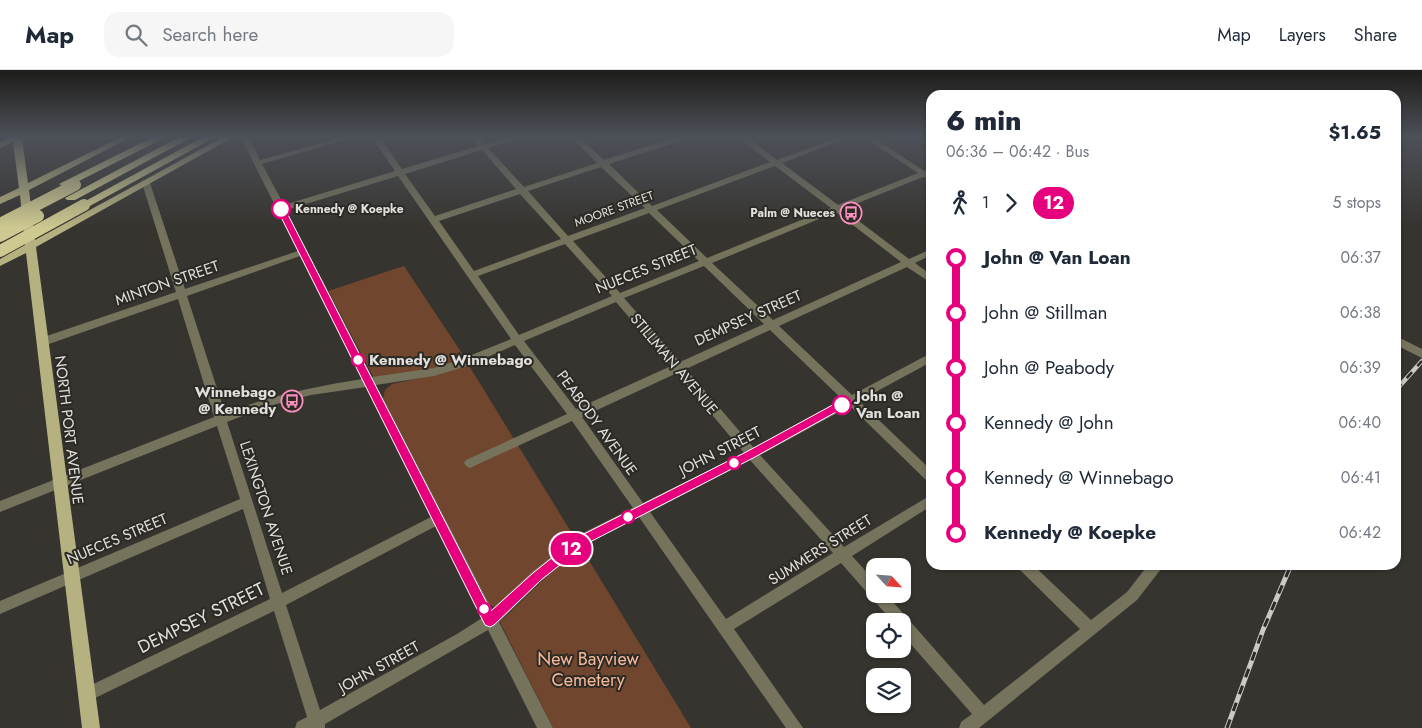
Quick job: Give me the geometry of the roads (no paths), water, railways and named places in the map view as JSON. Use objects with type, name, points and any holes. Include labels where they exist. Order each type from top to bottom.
[{"type":"highway","points":[[0,224],[104,167]]},
{"type":"highway","points":[[0,236],[131,167]]},
{"type":"highway","points":[[84,205],[146,167]]},
{"type":"highway","points":[[0,251],[155,167]]},
{"type":"highway","points":[[0,215],[70,184]]},
{"type":"main road","name":"NORTH PORT AVENUE","points":[[23,167],[42,342],[90,728]]},
{"type":"main road","points":[[0,201],[69,167]]},
{"type":"main road","points":[[0,261],[175,167]]},
{"type":"main road","points":[[23,170],[40,174],[64,169]]},
{"type":"main road","points":[[0,236],[2,254],[0,261]]},
{"type":"street","points":[[260,167],[545,728]]},
{"type":"street","name":"PEABODY AVENUE","points":[[397,167],[517,340],[575,416],[795,728]]},
{"type":"street","points":[[281,209],[421,167]]},
{"type":"street","name":"STILLMAN AVENUE","points":[[500,167],[565,241],[618,297],[752,454],[866,581]]},
{"type":"street","points":[[434,220],[592,167]]},
{"type":"street","points":[[607,167],[849,400],[926,471]]},
{"type":"street","name":"MOORE STREET","points":[[472,275],[766,167]]},
{"type":"street","points":[[781,167],[926,276]]},
{"type":"street","name":"NUECES STREET","points":[[0,507],[263,403],[286,396],[369,381],[434,372],[463,363],[618,297],[926,175]]},
{"type":"street","name":"LEXINGTON AVENUE","points":[[146,183],[317,724]]},
{"type":"street","name":"MINTON STREET","points":[[42,342],[303,252]]},
{"type":"street","name":"DEMPSEY STREET","points":[[470,463],[926,254]]},
{"type":"street","points":[[1401,343],[1422,354]]},
{"type":"street","name":"JOHN STREET","points":[[304,728],[317,724],[490,621],[537,576],[582,540],[752,454],[926,360]]},
{"type":"street","name":"NUECES STREET","points":[[0,608],[247,502]]},
{"type":"street","name":"SUMMERS STREET","points":[[725,627],[926,503]]},
{"type":"street","name":"DEMPSEY STREET","points":[[86,695],[278,602],[438,519]]},
{"type":"street","points":[[1029,570],[1091,630]]},
{"type":"street","points":[[967,728],[1132,596],[1152,570]]},
{"type":"street","name":"STILLMAN AVENUE","points":[[885,603],[894,613]]},
{"type":"street","name":"STILLMAN AVENUE","points":[[911,632],[983,715]]},
{"type":"railway","points":[[1401,384],[1422,361]]},
{"type":"railway","points":[[1227,728],[1263,630],[1289,570]]},
{"type":"place","name":"Kennedy @ Koepke","points":[[281,209]]},
{"type":"place","name":"Palm @ Nueces","points":[[851,213]]},
{"type":"place","name":"Kennedy @ Winnebago","points":[[358,360]]},
{"type":"place","name":"Winnebago @ Kennedy","points":[[292,401]]},
{"type":"place","name":"John @ Van Loan","points":[[842,405]]},
{"type":"park label","name":"New Bayview Cemetery","points":[[588,669]]}]
